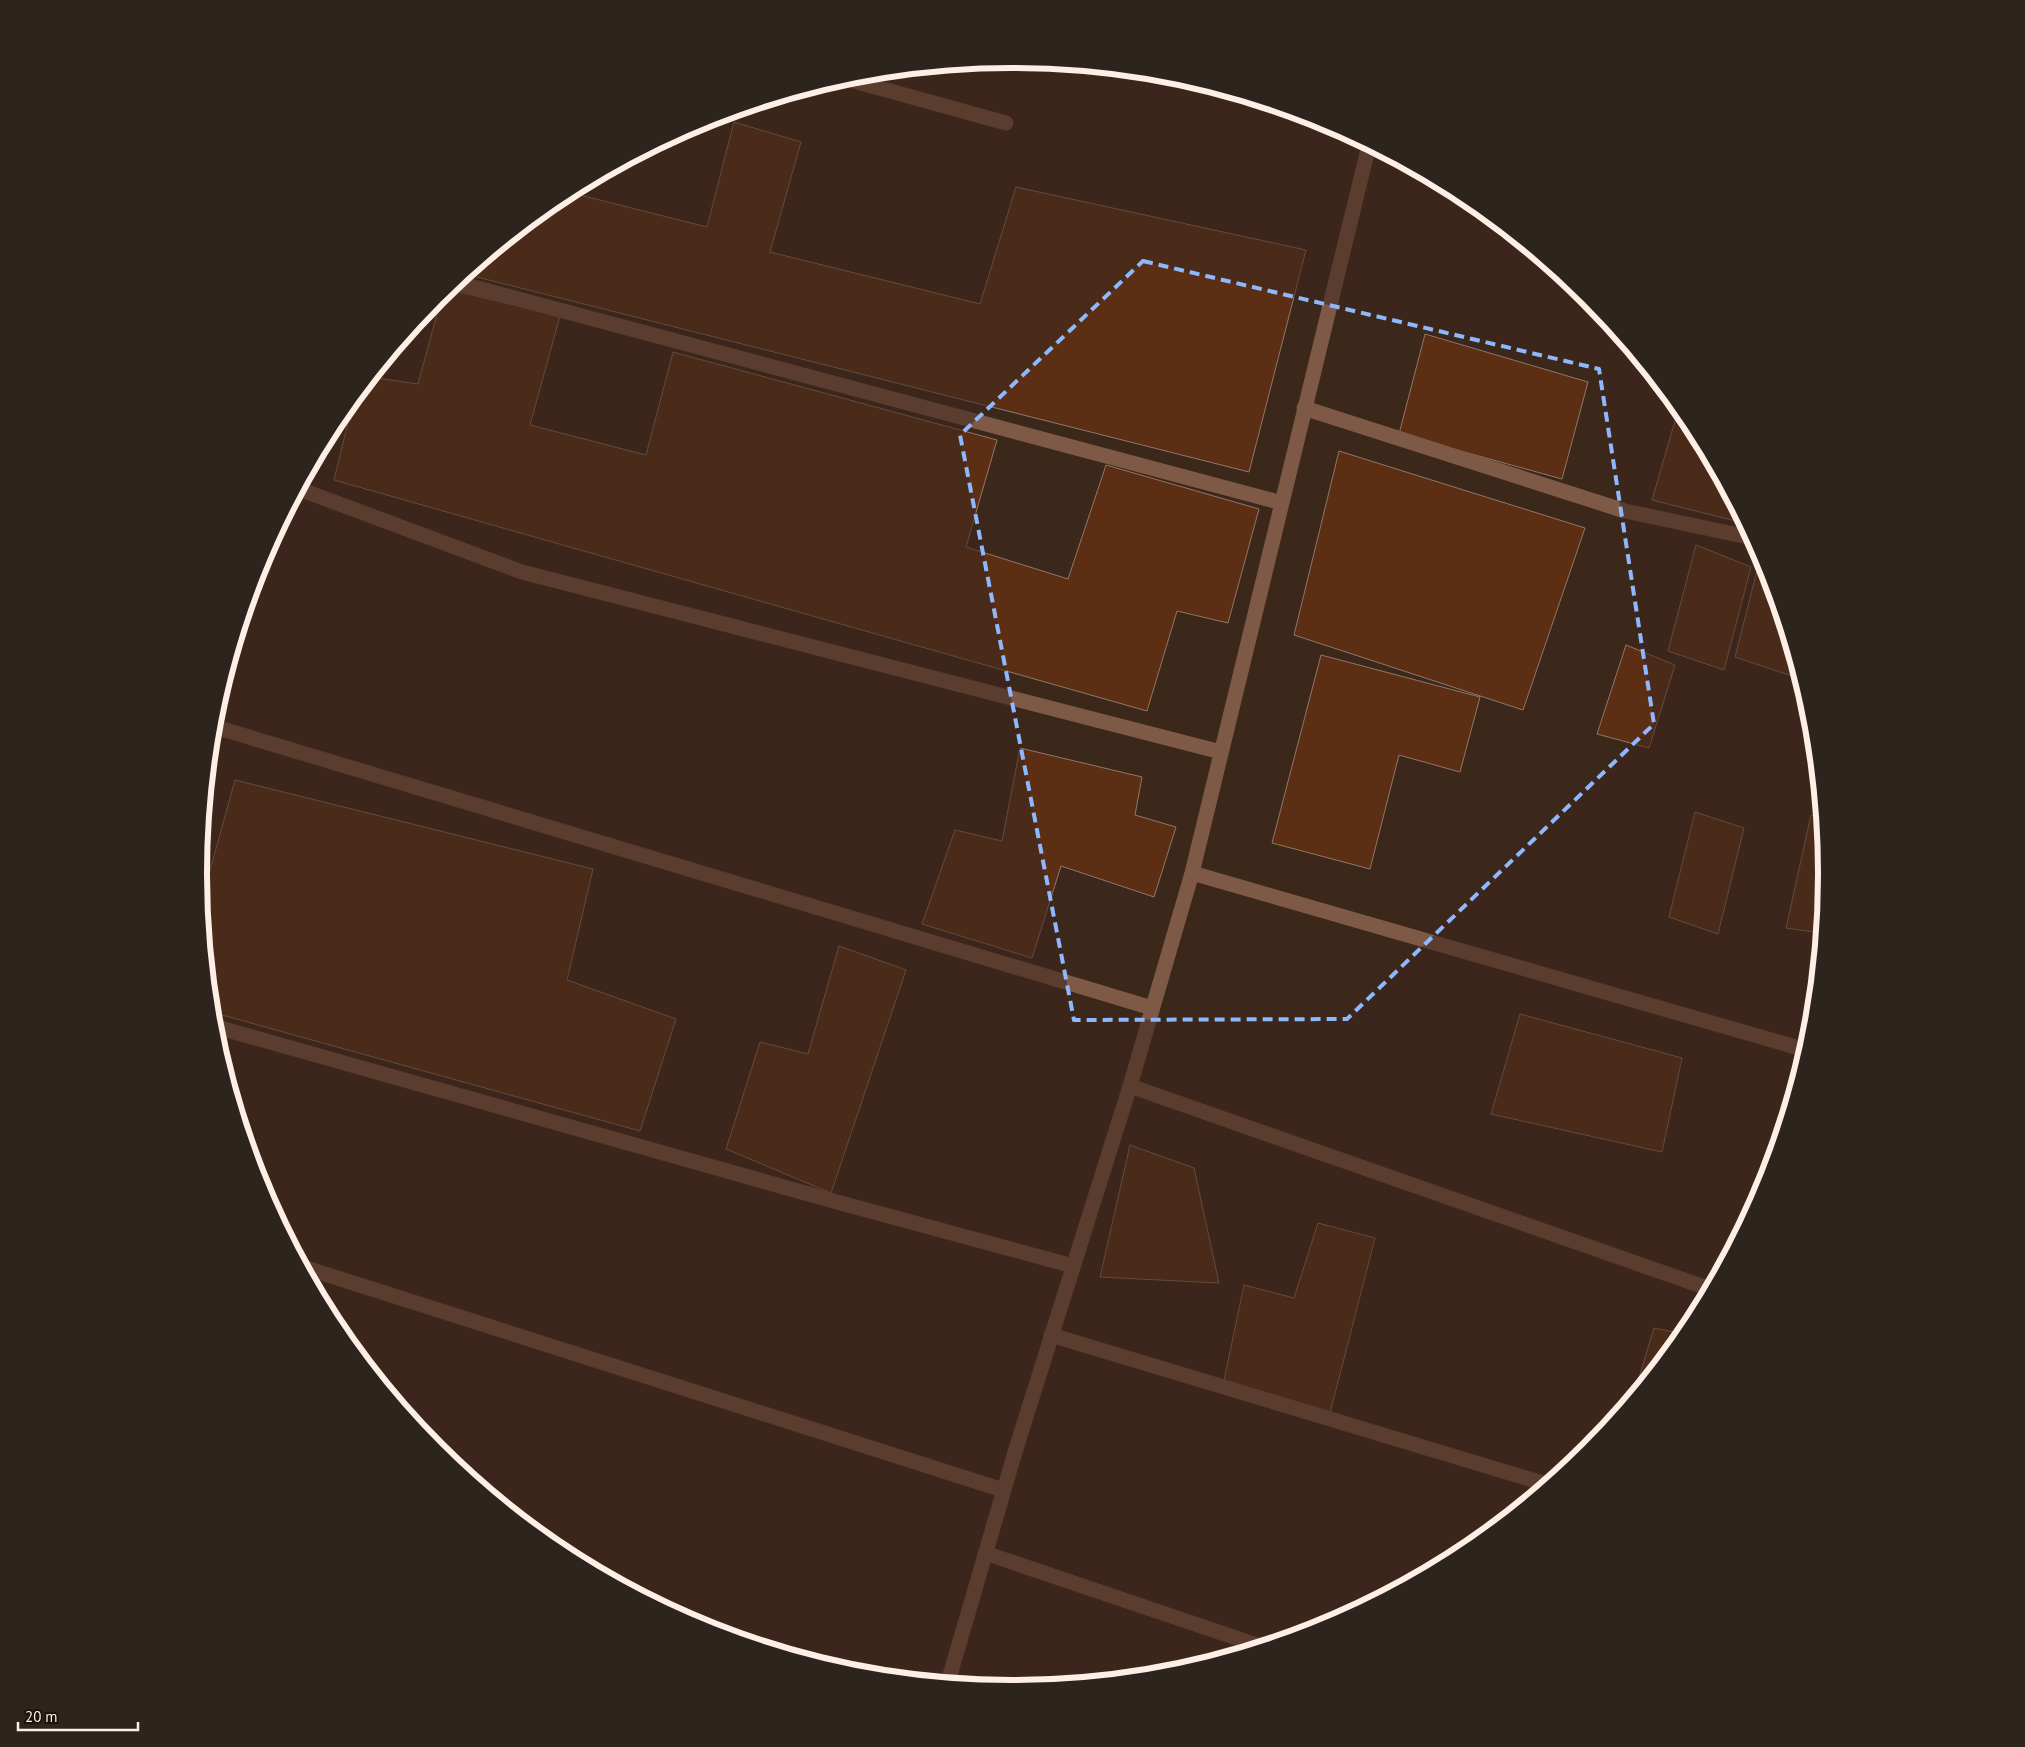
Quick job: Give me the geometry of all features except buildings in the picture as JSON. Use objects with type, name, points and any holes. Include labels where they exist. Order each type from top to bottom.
[{"type":"street","points":[[859,82],[1006,124]]},
{"type":"street","points":[[949,1677],[1003,1490],[1130,1086],[1192,873],[1367,150]]},
{"type":"street","points":[[464,284],[1282,503]]},
{"type":"street","points":[[1304,408],[1626,510],[1744,536]]},
{"type":"street","points":[[303,491],[522,572],[1221,752]]},
{"type":"street","points":[[220,728],[1152,1008]]},
{"type":"street","points":[[1192,873],[1799,1048]]},
{"type":"street","points":[[222,1028],[837,1202],[1073,1266]]},
{"type":"street","points":[[1130,1086],[1705,1287]]},
{"type":"street","points":[[311,1269],[1003,1490]]},
{"type":"street","points":[[1051,1335],[1540,1482]]},
{"type":"street","points":[[985,1554],[1251,1643]]},
{"type":"highlighted area","points":[[1143,261],[1599,369],[1654,724],[1347,1019],[1074,1020],[960,435]]}]
